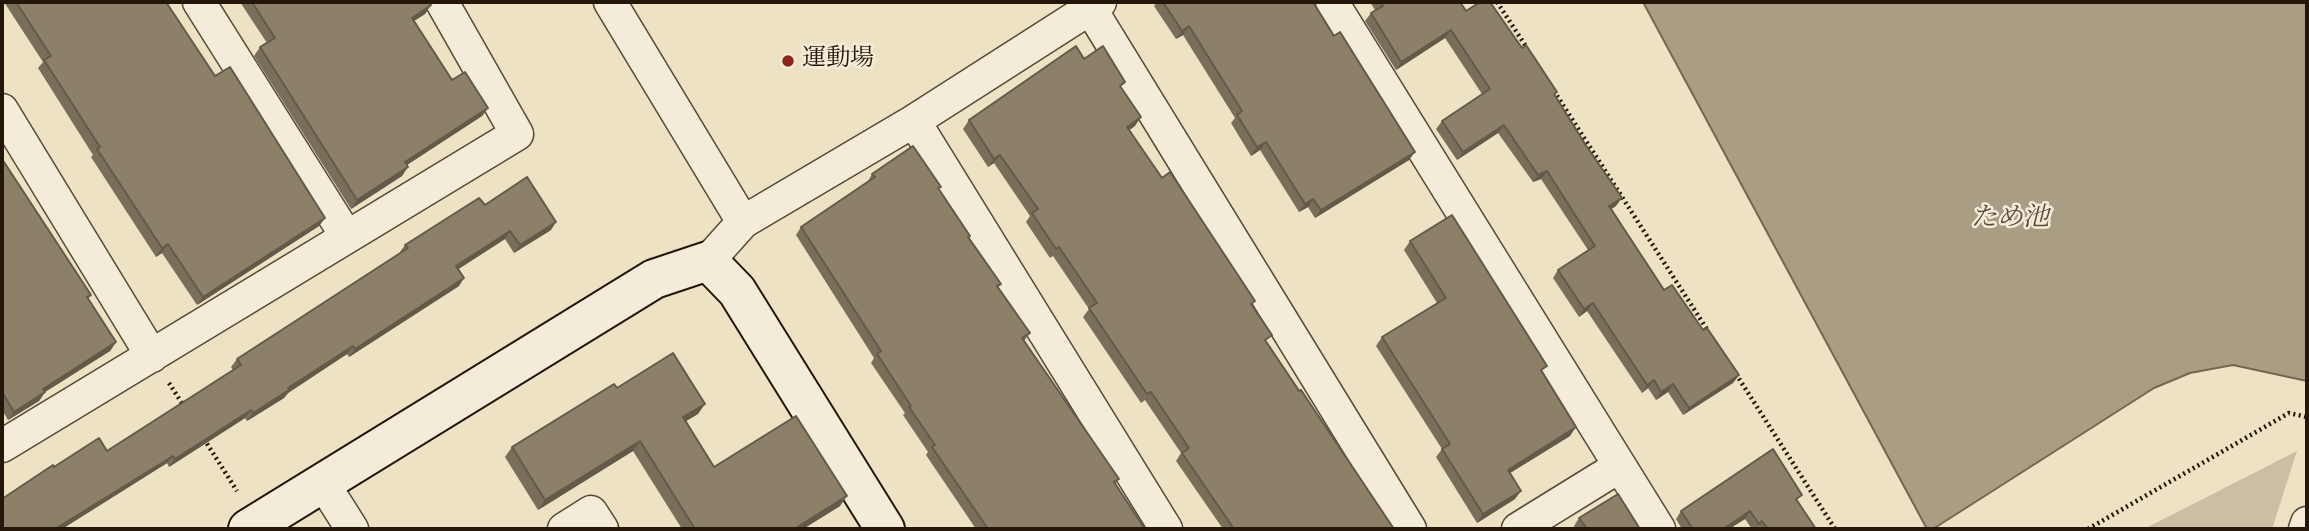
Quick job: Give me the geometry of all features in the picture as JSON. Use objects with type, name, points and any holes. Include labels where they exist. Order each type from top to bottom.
[{"type":"street","points":[[199,2],[347,237]]},
{"type":"street","points":[[2,446],[516,134],[442,2]]},
{"type":"street","points":[[610,2],[743,222]]},
{"type":"street","points":[[1332,2],[1659,529]]},
{"type":"street","points":[[253,526],[654,279],[708,261],[743,222],[914,121],[1095,5],[1410,529]]},
{"type":"street","points":[[2,110],[152,356]]},
{"type":"street","points":[[914,121],[1166,529]]},
{"type":"street","points":[[708,261],[737,290],[885,529]]},
{"type":"street","points":[[1518,529],[1620,466]]},
{"type":"street","points":[[323,483],[352,529]]},
{"type":"street","points":[[564,529],[591,512],[601,529]]},
{"type":"street","points":[[2305,529],[2307,523]]},
{"type":"path","points":[[1497,2],[1527,49]]},
{"type":"path","points":[[1550,84],[1715,342]]},
{"type":"path","points":[[152,356],[187,412]]},
{"type":"path","points":[[1730,365],[1835,529]]},
{"type":"path","points":[[2088,529],[2289,413],[2307,417]]},
{"type":"path","points":[[201,434],[253,526]]},
{"type":"shaded area","points":[[2297,451],[2272,529],[2144,529]]},
{"type":"water","name":"ため池","points":[[1643,2],[2307,2],[2307,381],[2233,365],[2190,373],[2154,388],[1933,529],[1927,529]]},
{"type":"building","points":[[16,2],[166,2],[215,76],[230,67],[325,218],[203,297],[168,244],[162,248],[97,149],[100,147],[44,60],[51,56]]},
{"type":"building","points":[[252,2],[429,2],[431,5],[412,18],[452,80],[465,72],[488,108],[405,162],[408,167],[357,200],[260,47],[275,38]]},
{"type":"building","points":[[1163,2],[1313,2],[1334,36],[1340,32],[1415,152],[1321,210],[1313,199],[1305,204],[1266,142],[1257,147],[1237,115],[1242,111],[1189,26],[1182,31]]},
{"type":"building","points":[[1380,2],[1460,2],[1466,11],[1480,2],[1490,2],[1522,48],[1526,45],[1557,92],[1554,94],[1585,144],[1622,198],[1609,206],[1664,290],[1672,285],[1703,330],[1707,328],[1739,375],[1689,408],[1673,384],[1661,392],[1654,380],[1647,385],[1593,303],[1584,309],[1558,270],[1595,246],[1547,171],[1538,175],[1504,125],[1463,152],[1442,121],[1490,89],[1451,30],[1401,62],[1371,13],[1383,6]]},
{"type":"building","points":[[1076,46],[1084,59],[1103,46],[1125,82],[1120,86],[1141,117],[1127,127],[1162,178],[1170,172],[1255,301],[1251,304],[1272,335],[1265,340],[1394,529],[1234,529],[1182,453],[1189,448],[1151,392],[1147,394],[1089,308],[1097,303],[1032,213],[1038,209],[1000,155],[994,159],[969,120]]},
{"type":"building","points":[[913,146],[941,187],[938,188],[970,236],[968,237],[1001,284],[997,286],[1030,333],[1022,338],[1119,479],[1114,482],[1145,529],[988,529],[932,447],[935,445],[877,354],[881,351],[801,227],[875,177],[872,174]]},
{"type":"building","points":[[2,159],[91,295],[87,297],[116,342],[43,389],[45,392],[14,412],[2,392]]},
{"type":"building","points":[[527,177],[556,222],[520,245],[510,231],[456,266],[464,278],[355,349],[353,346],[253,413],[251,410],[175,459],[173,456],[55,529],[2,529],[2,499],[99,438],[107,451],[241,365],[237,359],[408,248],[405,245],[479,198],[485,205]]},
{"type":"building","points":[[1452,215],[1547,366],[1541,370],[1576,427],[1508,470],[1521,491],[1483,514],[1442,449],[1450,444],[1382,337],[1446,298],[1410,241]]},
{"type":"building","points":[[673,353],[705,404],[683,417],[714,467],[796,416],[847,496],[794,529],[695,529],[640,441],[545,500],[512,447],[614,384],[617,388]]},
{"type":"building","points":[[1773,449],[1802,495],[1796,499],[1816,529],[1768,529],[1762,521],[1759,524],[1750,511],[1723,529],[1693,529],[1681,511]]},
{"type":"building","points":[[1618,494],[1640,529],[1587,529],[1579,518]]},
{"type":"place","name":"運動場","points":[[788,61]]}]
